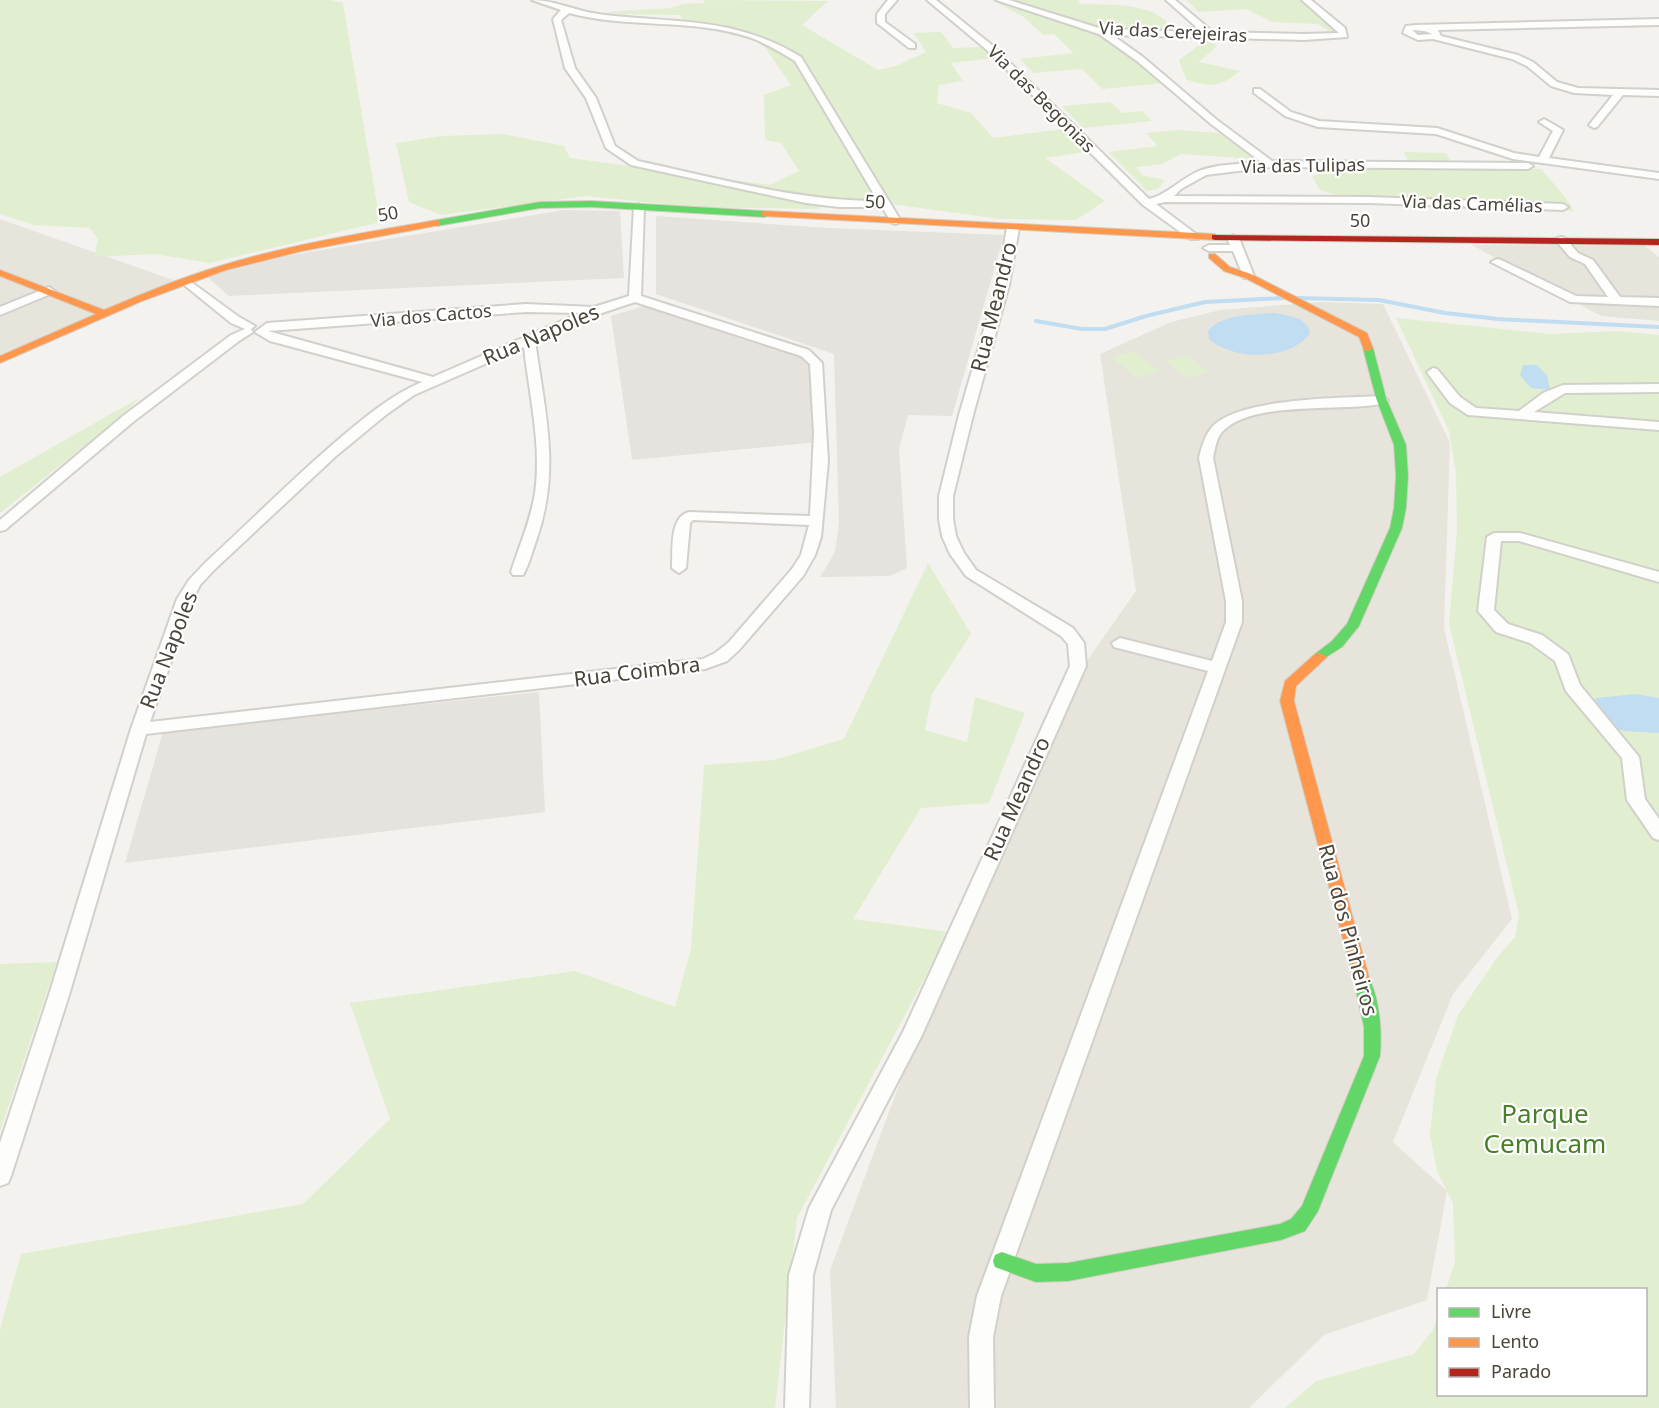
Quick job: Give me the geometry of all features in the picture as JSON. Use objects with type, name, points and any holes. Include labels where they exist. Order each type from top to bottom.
[{"type":"main road","name":"50","points":[[0,360],[104,314],[221,269],[305,247],[540,205],[591,204],[1089,232],[1206,245],[1561,240],[1659,242]]},
{"type":"main road","name":"Rua dos Pinheiros","points":[[1002,1261],[1035,1273],[1068,1272],[1281,1232],[1298,1225],[1309,1210],[1372,1056],[1374,1038],[1372,1019],[1287,700],[1290,684],[1296,676],[1337,644],[1353,626],[1396,528],[1400,512],[1402,478],[1400,445],[1396,429],[1381,400],[1363,334],[1248,276],[1221,266],[1206,245]]},
{"type":"main road","points":[[0,273],[104,314]]},
{"type":"street","points":[[536,0],[601,17],[730,28],[759,36],[781,47],[798,59],[896,221]]},
{"type":"street","points":[[893,0],[881,14],[881,23],[912,46]]},
{"type":"street","name":"Via das Begonias","points":[[931,0],[990,48],[1147,203]]},
{"type":"street","name":"Via das Cerejeiras","points":[[1000,0],[1101,32],[1324,37],[1342,36],[1345,33],[1306,0]]},
{"type":"street","points":[[1170,0],[1210,34]]},
{"type":"street","points":[[568,9],[556,19],[570,68],[591,98],[611,148],[627,159],[636,163],[806,200],[839,204],[885,204]]},
{"type":"street","points":[[1659,24],[1436,35],[1418,38],[1406,32],[1409,28],[1659,24]]},
{"type":"street","points":[[1423,28],[1436,35],[1515,57],[1530,64],[1554,84],[1564,88],[1593,93],[1659,93]]},
{"type":"street","points":[[1101,32],[1140,59],[1214,122],[1270,164]]},
{"type":"street","points":[[1257,91],[1288,114],[1318,124],[1437,131],[1497,152],[1542,161],[1659,176]]},
{"type":"street","points":[[1594,125],[1619,94]]},
{"type":"street","points":[[1542,161],[1558,129],[1544,122]]},
{"type":"street","name":"Via das Tulipas","points":[[1147,203],[1165,199],[1177,187],[1203,173],[1270,164],[1528,166]]},
{"type":"street","points":[[1602,169],[1659,166]]},
{"type":"street","name":"Via das Camélias","points":[[1165,199],[1369,200],[1563,207]]},
{"type":"street","points":[[1147,203],[1206,245]]},
{"type":"street","points":[[635,298],[639,207]]},
{"type":"street","name":"Rua Meandro","points":[[796,1408],[801,1275],[820,1208],[912,1035],[1078,666],[1079,655],[1076,643],[1067,632],[971,573],[957,554],[949,536],[946,519],[946,496],[966,415],[1003,285],[1013,228]]},
{"type":"street","points":[[1561,240],[1574,255],[1589,262],[1617,301]]},
{"type":"street","points":[[1581,241],[1591,255],[1589,262]]},
{"type":"street","points":[[1234,243],[1248,276]]},
{"type":"street","points":[[1497,262],[1574,299],[1659,302]]},
{"type":"street","points":[[187,282],[235,320],[274,338],[433,381]]},
{"type":"street","points":[[0,311],[49,291]]},
{"type":"street","name":"Rua Napoles","points":[[0,1176],[59,995],[139,729],[185,599],[194,583],[368,423],[409,392],[595,311],[635,298]]},
{"type":"street","name":"Rua Coimbra","points":[[139,729],[715,662],[727,655],[802,565],[813,541],[817,521],[821,440],[817,369],[813,358],[805,353],[635,298]]},
{"type":"street","name":"Via dos Cactos","points":[[256,329],[526,308],[595,311]]},
{"type":"street","points":[[0,527],[167,387],[235,338],[256,329]]},
{"type":"street","points":[[518,572],[541,501],[543,483],[543,456],[529,340]]},
{"type":"street","points":[[1433,372],[1464,408],[1485,414],[1602,420],[1659,426]]},
{"type":"street","points":[[1520,416],[1548,396],[1563,389],[1659,388]]},
{"type":"street","points":[[982,1408],[983,1319],[1234,622],[1235,611],[1206,458],[1206,446],[1221,425],[1233,418],[1268,408],[1381,400]]},
{"type":"street","points":[[679,568],[683,522],[688,516],[817,521]]},
{"type":"street","points":[[1659,577],[1520,537],[1494,537],[1486,611],[1502,628],[1536,639],[1562,658],[1572,687],[1630,757],[1636,800],[1659,833]]},
{"type":"street","points":[[1120,643],[1218,668]]},
{"type":"shaded area","points":[[564,210],[620,211],[624,278],[229,296],[206,276],[249,262]]},
{"type":"shaded area","points":[[656,216],[828,228],[1004,235],[952,416],[908,415],[899,449],[907,568],[890,576],[820,577],[835,552],[839,523],[834,354],[656,294]]},
{"type":"shaded area","points":[[0,219],[176,281],[0,356]]},
{"type":"shaded area","points":[[1472,245],[1645,246],[1659,257],[1659,321],[1601,316]]},
{"type":"shaded area","points":[[1321,302],[1383,304],[1450,443],[1444,628],[1512,919],[1453,994],[1393,1142],[1447,1191],[1427,1300],[1324,1335],[1249,1408],[836,1408],[830,1270],[986,852],[1051,712],[1136,591],[1100,354],[1171,322],[1220,310]]},
{"type":"shaded area","points":[[650,304],[813,359],[819,442],[632,460],[611,316]]},
{"type":"shaded area","points":[[539,692],[545,812],[125,863],[163,732]]},
{"type":"green space","points":[[0,0],[331,0],[343,3],[380,222],[209,263],[155,254],[94,257],[98,239],[90,228],[34,225],[0,214]]},
{"type":"green space","points":[[703,0],[828,1],[802,25],[878,70],[896,66],[926,52],[914,33],[941,32],[953,48],[982,47],[994,58],[951,63],[963,81],[939,85],[937,103],[971,113],[993,138],[1064,129],[1084,152],[1045,158],[1105,201],[1076,220],[1000,219],[840,197],[818,209],[694,207],[586,196],[441,215],[409,202],[396,143],[442,136],[503,134],[564,146],[570,158],[770,185],[799,171],[781,143],[765,140],[764,95],[791,85],[762,43],[687,23],[679,15],[606,12],[671,8],[683,4],[705,3]]},
{"type":"green space","points":[[992,0],[1078,0],[1080,4],[1130,6],[1155,13],[1172,29],[1106,27],[1165,83],[1102,89],[1082,69],[1033,73],[1020,59],[1073,53],[1054,34],[1043,35],[1024,17]]},
{"type":"green space","points":[[1187,0],[1304,0],[1344,33],[1332,33],[1318,24],[1273,22],[1246,9],[1198,12]]},
{"type":"green space","points":[[1207,39],[1217,46],[1199,62],[1240,71],[1221,83],[1208,85],[1186,79],[1179,60]]},
{"type":"green space","points":[[1110,102],[1122,113],[1142,111],[1152,121],[1083,128],[1062,106]]},
{"type":"green space","points":[[1176,130],[1219,133],[1256,159],[1181,154],[1162,164],[1136,167],[1142,175],[1165,180],[1158,189],[1147,191],[1109,152],[1158,146],[1146,133]]},
{"type":"green space","points":[[1404,152],[1446,153],[1452,164],[1409,163]]},
{"type":"green space","points":[[1335,167],[1541,169],[1574,211],[1453,207],[1340,196],[1320,190],[1312,177]]},
{"type":"green space","name":"Parque Cemucam","points":[[1396,318],[1550,334],[1617,331],[1659,335],[1659,1408],[1285,1408],[1316,1381],[1414,1354],[1433,1330],[1437,1316],[1437,1396],[1647,1396],[1647,1288],[1446,1288],[1455,1262],[1453,1203],[1437,1171],[1430,1134],[1436,1079],[1458,1015],[1496,959],[1515,937],[1519,915],[1449,624],[1457,530],[1456,474],[1449,431]]},
{"type":"green space","points":[[1133,351],[1160,371],[1137,378],[1111,357]]},
{"type":"green space","points":[[1187,355],[1209,372],[1186,378],[1165,361]]},
{"type":"green space","points":[[139,398],[120,418],[0,513],[0,477]]},
{"type":"green space","points":[[928,563],[971,634],[932,694],[925,730],[967,742],[975,697],[1025,713],[989,803],[921,808],[853,919],[949,932],[797,1218],[775,1408],[0,1408],[0,1329],[21,1254],[303,1204],[390,1119],[350,1003],[575,971],[675,1007],[691,949],[704,765],[774,760],[844,739]]},
{"type":"green space","points":[[57,962],[0,1131],[0,964]]},
{"type":"water","points":[[1275,313],[1292,316],[1302,321],[1306,324],[1310,334],[1300,343],[1288,349],[1261,355],[1232,351],[1209,339],[1208,331],[1221,321],[1238,316]]},
{"type":"water","points":[[1523,365],[1537,365],[1547,376],[1550,390],[1531,388],[1520,375]]},
{"type":"water","points":[[1636,694],[1659,698],[1659,733],[1623,731],[1609,726],[1593,708],[1596,698]]},
{"type":"waterway","points":[[1036,321],[1082,329],[1105,329],[1146,316],[1205,302],[1284,298]]},
{"type":"waterway","points":[[1298,298],[1379,300],[1445,313],[1498,319],[1659,327]]},
{"type":"traffic: fast","points":[[437,223],[540,205],[591,204],[765,214]]},
{"type":"traffic: fast","points":[[1320,657],[1337,644],[1353,626],[1396,528],[1400,508],[1402,476],[1400,445],[1381,398],[1368,348]]},
{"type":"traffic: fast","points":[[1002,1261],[1036,1273],[1068,1272],[1281,1232],[1298,1225],[1309,1211],[1372,1056],[1372,1027],[1362,981]]},
{"type":"traffic: slow","points":[[765,214],[1215,237]]},
{"type":"traffic: slow","points":[[0,360],[139,299],[223,268],[302,248],[437,223]]},
{"type":"traffic: slow","points":[[1212,256],[1227,269],[1248,276],[1363,335],[1368,348]]},
{"type":"traffic: slow","points":[[0,273],[104,314]]},
{"type":"traffic: slow","points":[[1320,657],[1290,684],[1287,701],[1362,981]]},
{"type":"traffic: jam","points":[[1215,237],[1659,242]]}]
